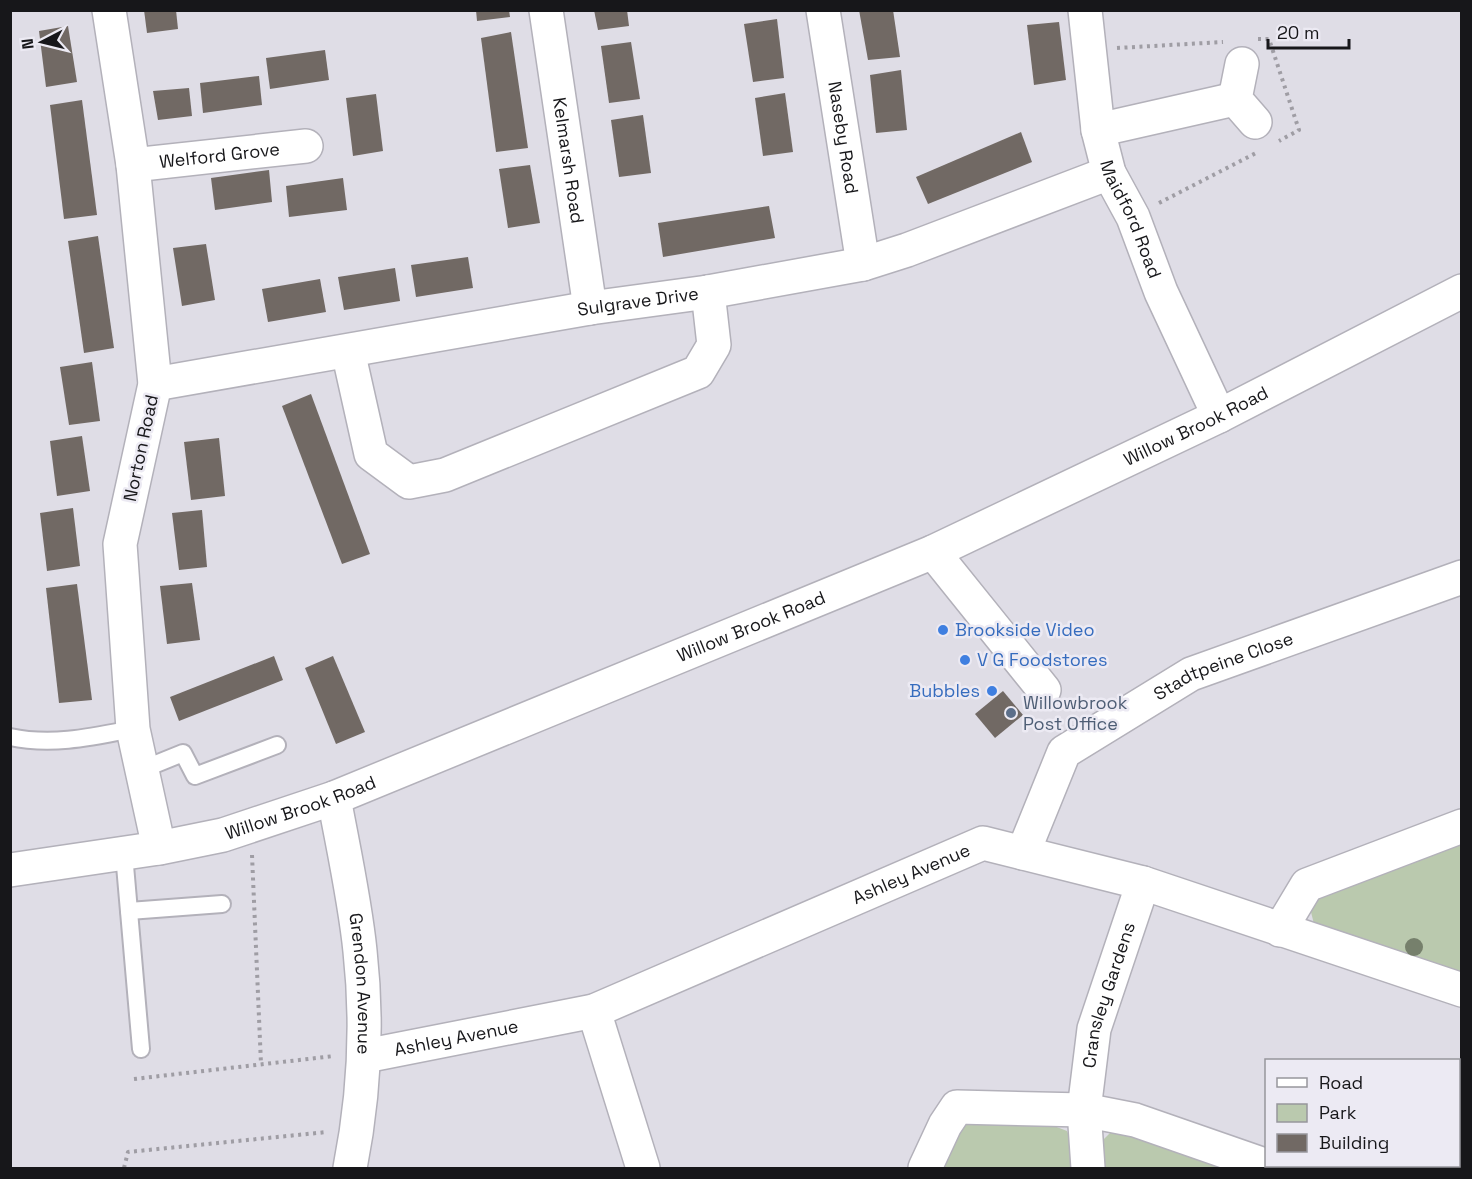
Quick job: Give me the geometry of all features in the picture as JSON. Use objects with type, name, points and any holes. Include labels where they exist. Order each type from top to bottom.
[{"type":"street","name":"Norton Road","points":[[109,10],[133,165],[155,384],[120,544],[134,729],[159,849]]},
{"type":"street","name":"Kelmarsh Road","points":[[546,10],[590,308]]},
{"type":"street","name":"Naseby Road","points":[[823,10],[863,264]]},
{"type":"street","name":"Maidford Road","points":[[1085,10],[1098,130],[1109,173],[1133,217],[1161,292],[1219,416]]},
{"type":"street","points":[[1098,130],[1245,110],[1242,64]]},
{"type":"street","name":"Welford Grove","points":[[133,165],[306,146]]},
{"type":"street","name":"Sulgrave Drive","points":[[155,384],[590,308],[708,292],[863,264],[907,250],[1109,173]]},
{"type":"street","name":"Willow Brook Road","points":[[10,870],[159,849],[223,835],[334,798],[933,552],[1219,416],[1461,291]]},
{"type":"street","points":[[348,351],[371,454],[409,482],[445,475],[698,372],[714,345],[708,292]]},
{"type":"street","points":[[933,552],[1044,690]]},
{"type":"street","name":"Stadtpeine Close","points":[[1023,853],[1064,752],[1191,674],[1461,577]]},
{"type":"street","name":"Grendon Avenue","points":[[334,798],[360,950],[365,1056],[357,1133],[350,1168]]},
{"type":"street","points":[[1280,930],[1306,885],[1461,826]]},
{"type":"street","name":"Ashley Avenue","points":[[365,1056],[594,1011],[983,843],[1143,883],[1461,990]]},
{"type":"street","name":"Cransley Gardens","points":[[1088,1168],[1084,1110],[1094,1029],[1143,883]]},
{"type":"street","points":[[594,1011],[643,1168]]},
{"type":"street","points":[[925,1168],[945,1125],[957,1107],[1084,1110],[1135,1120],[1265,1165]]},
{"type":"lane","points":[[10,737],[44,742],[87,738],[134,729]]},
{"type":"lane","points":[[141,770],[183,753],[195,776],[277,746]]},
{"type":"lane","points":[[124,854],[141,1049]]},
{"type":"lane","points":[[129,911],[222,904]]},
{"type":"path","points":[[252,848],[261,1064]]},
{"type":"path","points":[[134,1079],[336,1055],[365,1056]]},
{"type":"path","points":[[124,1168],[128,1152],[324,1132],[357,1133]]},
{"type":"green space","points":[[1461,834],[1461,973],[1314,924],[1310,908],[1321,891]]},
{"type":"green space","points":[[968,1116],[1049,1124],[1067,1131],[1075,1149],[1076,1168],[933,1168]]},
{"type":"green space","points":[[1110,1133],[1165,1140],[1227,1168],[1101,1168],[1100,1143]]},
{"type":"building","points":[[144,10],[176,10],[178,29],[147,33]]},
{"type":"building","points":[[476,10],[509,10],[510,17],[477,21]]},
{"type":"building","points":[[594,10],[627,10],[629,26],[598,30]]},
{"type":"building","points":[[859,10],[893,10],[900,57],[868,60]]},
{"type":"building","points":[[777,19],[784,78],[753,82],[744,24]]},
{"type":"building","points":[[1059,22],[1066,80],[1034,85],[1027,25]]},
{"type":"building","points":[[68,26],[77,82],[46,87],[39,31]]},
{"type":"building","points":[[511,32],[528,148],[496,152],[481,38]]},
{"type":"building","points":[[631,42],[640,99],[609,103],[601,46]]},
{"type":"building","points":[[325,50],[329,80],[270,89],[266,58]]},
{"type":"building","points":[[901,70],[907,130],[876,133],[870,75]]},
{"type":"building","points":[[259,76],[262,105],[203,113],[200,83]]},
{"type":"building","points":[[189,88],[192,116],[158,120],[153,91]]},
{"type":"building","points":[[785,93],[793,152],[763,156],[755,98]]},
{"type":"building","points":[[376,94],[383,151],[353,156],[346,98]]},
{"type":"building","points":[[82,100],[97,215],[64,219],[50,105]]},
{"type":"building","points":[[643,115],[651,173],[619,177],[611,120]]},
{"type":"building","points":[[1021,132],[1032,162],[928,204],[916,177]]},
{"type":"building","points":[[530,165],[540,223],[508,228],[499,169]]},
{"type":"building","points":[[269,170],[272,202],[215,210],[211,178]]},
{"type":"building","points":[[343,178],[347,210],[289,217],[286,186]]},
{"type":"building","points":[[769,206],[775,238],[663,257],[658,223]]},
{"type":"building","points":[[98,236],[114,348],[84,353],[68,241]]},
{"type":"building","points":[[206,244],[215,300],[182,306],[173,248]]},
{"type":"building","points":[[468,257],[473,288],[416,297],[411,265]]},
{"type":"building","points":[[395,268],[400,301],[344,310],[338,277]]},
{"type":"building","points":[[320,279],[326,312],[268,322],[262,289]]},
{"type":"building","points":[[92,362],[100,421],[69,425],[60,367]]},
{"type":"building","points":[[311,394],[370,554],[342,564],[282,406]]},
{"type":"building","points":[[82,436],[90,491],[57,496],[50,441]]},
{"type":"building","points":[[219,438],[225,496],[191,500],[184,442]]},
{"type":"building","points":[[73,508],[80,566],[47,571],[40,513]]},
{"type":"building","points":[[202,510],[207,567],[179,570],[172,513]]},
{"type":"building","points":[[192,583],[200,640],[167,644],[160,586]]},
{"type":"building","points":[[77,584],[92,700],[59,703],[46,588]]},
{"type":"building","points":[[274,656],[283,680],[179,721],[170,697]]},
{"type":"building","points":[[333,656],[365,732],[336,744],[305,668]]},
{"type":"building","points":[[1003,691],[1023,715],[995,738],[975,714]]},
{"type":"place","name":"Brookside Video","points":[[943,630]]},
{"type":"place","name":"V G Foodstores","points":[[965,660]]},
{"type":"place","name":"Bubbles","points":[[992,691]]},
{"type":"place","name":"Willowbrook Post Office","points":[[1011,713]]}]
